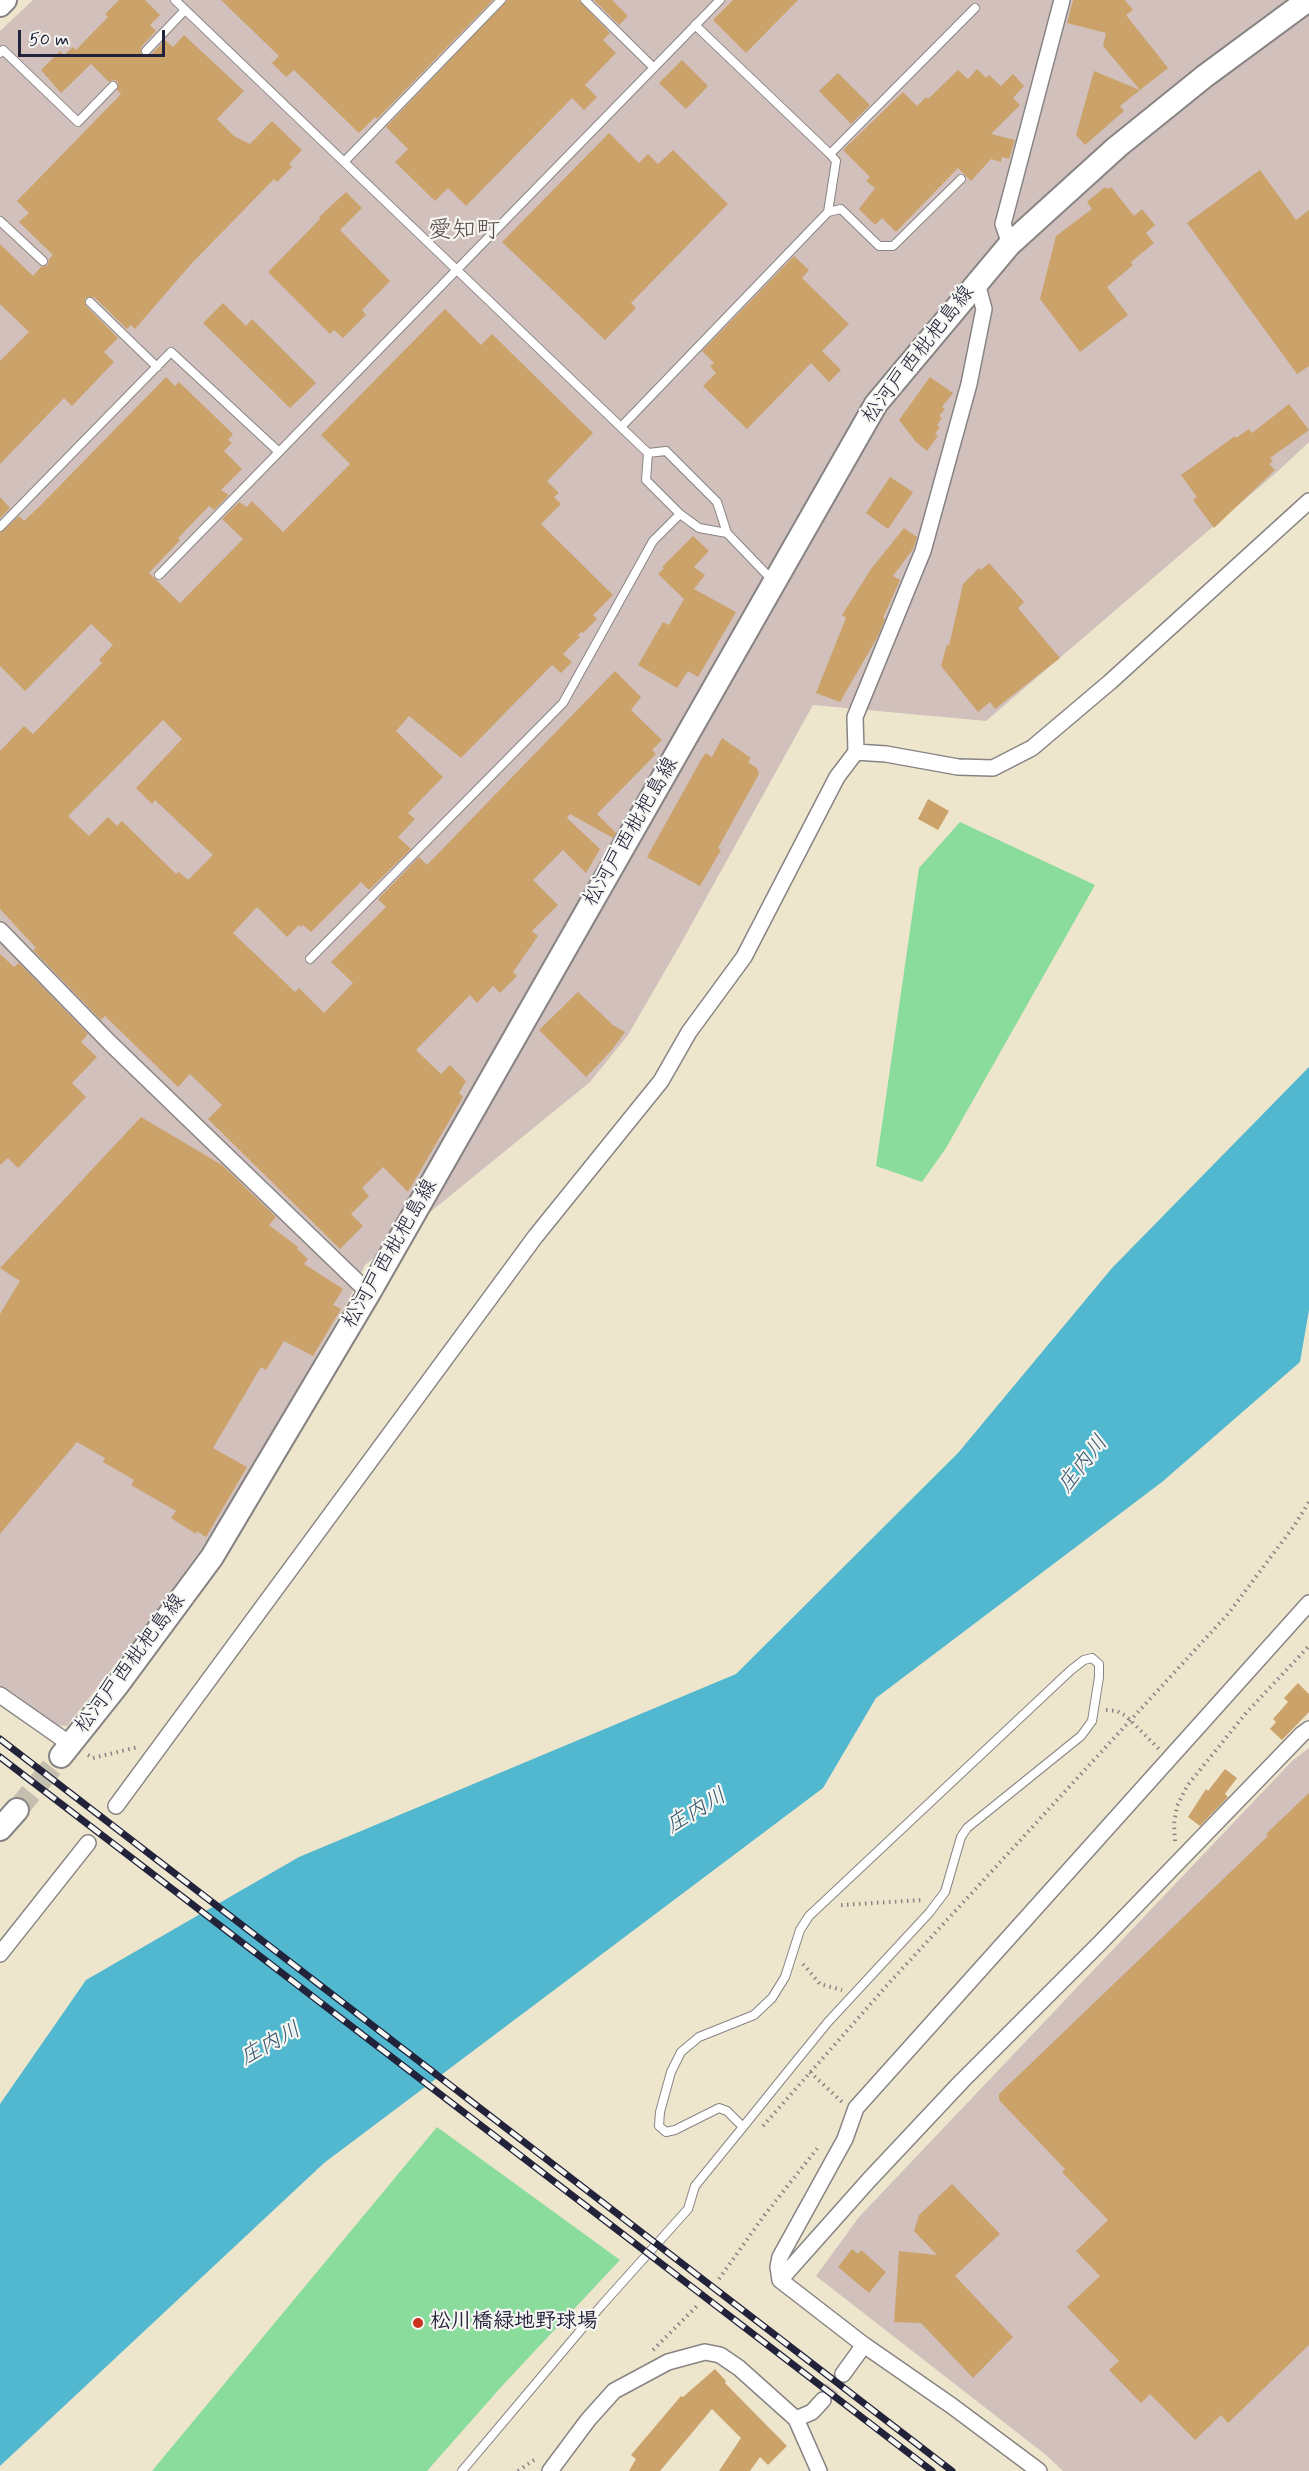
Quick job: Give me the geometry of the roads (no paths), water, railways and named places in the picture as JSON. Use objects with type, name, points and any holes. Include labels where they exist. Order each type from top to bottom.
[{"type":"main road","points":[[0,5],[5,0]]},
{"type":"main road","name":"松河戸西枇杷島線","points":[[66,1750],[116,1687],[212,1557],[369,1293],[876,404],[1010,244],[1117,147],[1205,76],[1308,0]]},
{"type":"main road","points":[[1,1827],[17,1810]]},
{"type":"street","points":[[1010,244],[1003,224],[1062,0]]},
{"type":"street","points":[[116,1806],[535,1237],[661,1081],[689,1032],[744,957],[837,777],[856,752],[855,717],[923,551],[969,384],[984,309],[976,283]]},
{"type":"street","points":[[856,752],[886,754],[958,767],[993,768],[1032,748],[1110,682],[1309,501]]},
{"type":"street","points":[[0,930],[110,1043],[369,1293]]},
{"type":"street","points":[[1039,2471],[952,2406],[864,2345],[780,2280],[778,2267],[780,2257],[845,2139],[856,2108],[1309,1603]]},
{"type":"street","points":[[0,1695],[66,1750]]},
{"type":"street","points":[[780,2280],[869,2180],[962,2081],[1309,1729]]},
{"type":"street","points":[[0,1954],[87,1843]]},
{"type":"street","points":[[843,2374],[864,2345]]},
{"type":"street","points":[[550,2471],[588,2420],[614,2391],[668,2362],[705,2352],[720,2355],[740,2368],[796,2419],[819,2471]]},
{"type":"street","points":[[796,2419],[812,2412],[823,2400]]},
{"type":"lane","points":[[175,0],[648,453]]},
{"type":"lane","points":[[344,162],[501,0]]},
{"type":"lane","points":[[585,0],[654,68]]},
{"type":"lane","points":[[159,575],[720,0]]},
{"type":"lane","points":[[830,154],[975,8]]},
{"type":"lane","points":[[146,51],[185,10]]},
{"type":"lane","points":[[695,25],[836,161],[828,212]]},
{"type":"lane","points":[[0,53],[3,50],[78,122],[113,86]]},
{"type":"lane","points":[[621,427],[828,212],[841,209],[879,246],[893,246],[961,179]]},
{"type":"lane","points":[[0,221],[43,261]]},
{"type":"lane","points":[[90,302],[157,367]]},
{"type":"lane","points":[[0,527],[171,352],[279,452]]},
{"type":"lane","points":[[648,453],[666,451],[717,502],[727,533],[774,582]]},
{"type":"lane","points":[[648,453],[646,480],[680,514],[699,528],[727,533]]},
{"type":"lane","points":[[310,959],[563,703],[653,541],[680,514]]},
{"type":"lane","points":[[462,2471],[601,2306],[688,2208],[695,2186],[743,2127],[797,2060],[945,1892],[961,1837],[967,1828],[1081,1736],[1092,1721],[1099,1677],[1099,1664],[1092,1658],[1083,1660],[1071,1670],[822,1903],[800,1930],[785,1977],[777,1991],[754,2015],[699,2037],[681,2052],[671,2072],[660,2112],[659,2126],[666,2132],[719,2108],[727,2111],[743,2127]]},
{"type":"water","name":"庄内川","points":[[1309,1067],[1309,1310],[1300,1362],[1162,1482],[876,1698],[823,1788],[324,2163],[0,2466],[0,2104],[86,1980],[299,1857],[736,1674],[958,1453],[1112,1268]]},
{"type":"tunnel","points":[[17,1810],[61,1756]]},
{"type":"tunnel","points":[[823,2400],[843,2374]]},
{"type":"railway","points":[[0,1739],[952,2471]]},
{"type":"railway","points":[[0,1757],[932,2471]]},
{"type":"place","name":"松川橋緑地野球場","points":[[418,2323]]},
{"type":"district","name":"愛知町","points":[[464,232]]}]
